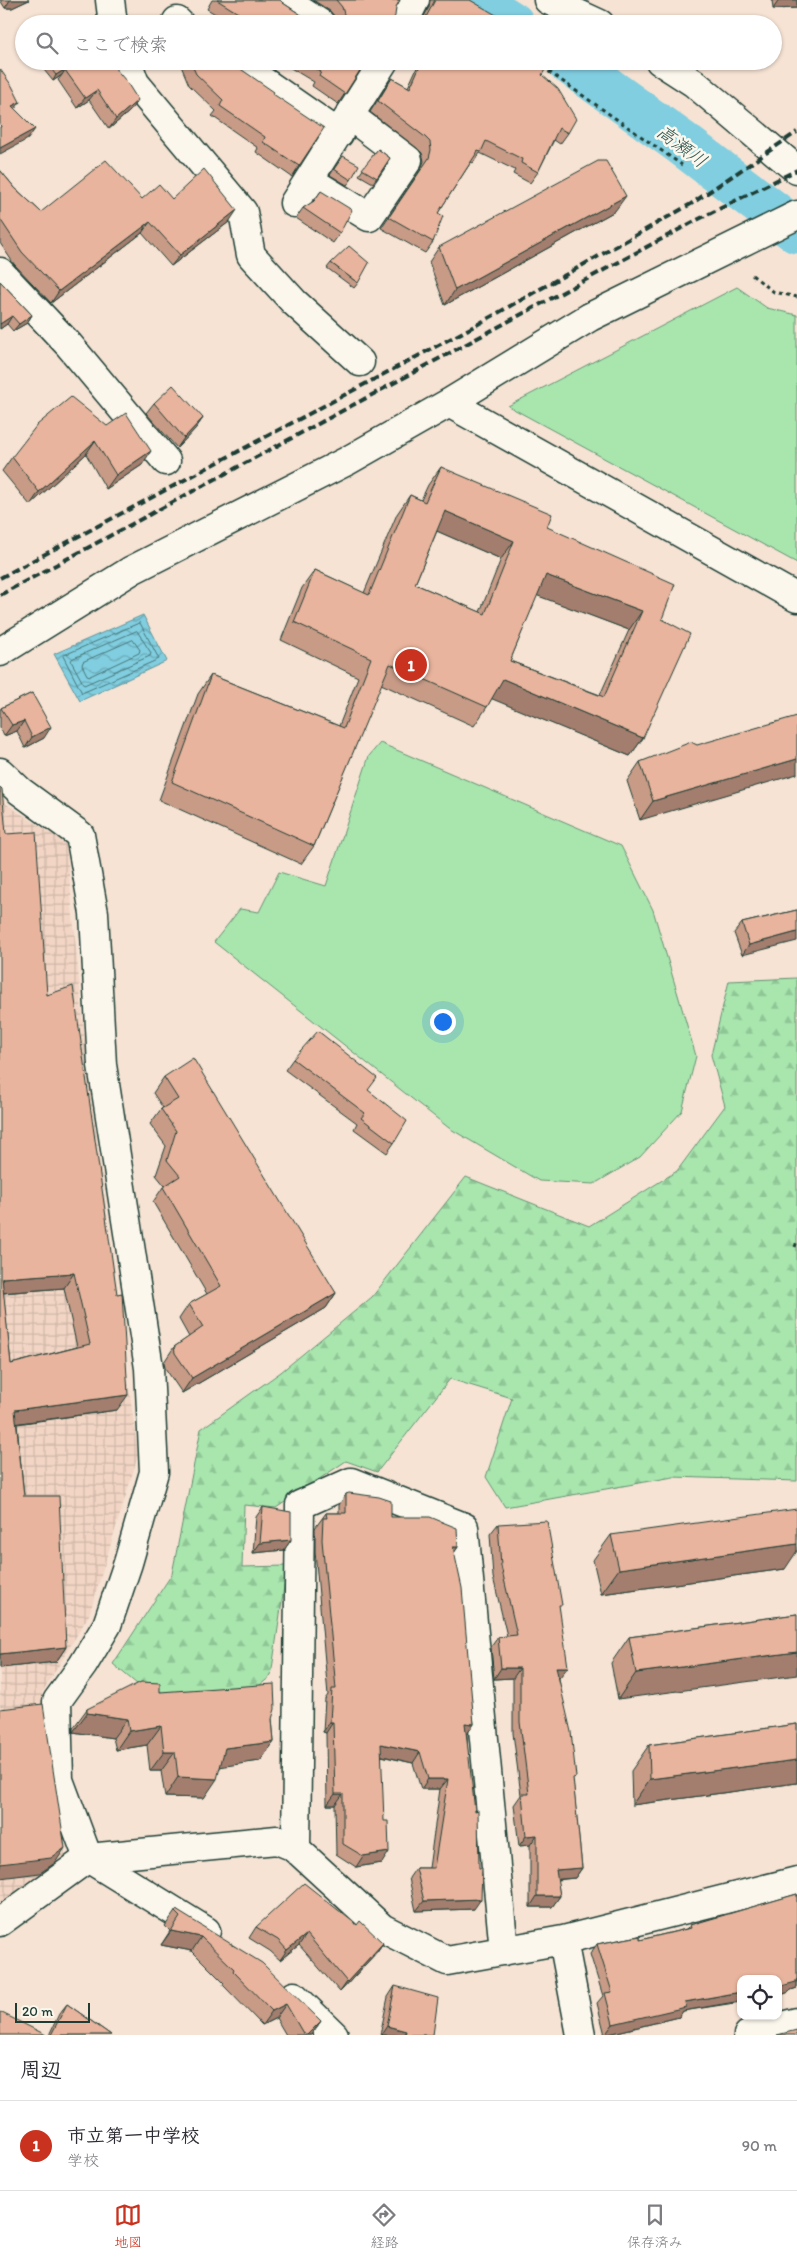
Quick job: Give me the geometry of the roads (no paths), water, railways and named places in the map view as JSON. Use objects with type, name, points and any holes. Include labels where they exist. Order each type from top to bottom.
[{"type":"street","points":[[110,0],[111,15]]},
{"type":"street","points":[[284,0],[307,15]]},
{"type":"street","points":[[408,15],[416,0]]},
{"type":"street","points":[[548,0],[580,15]]},
{"type":"street","points":[[130,70],[135,83],[243,212],[251,255],[294,302],[360,362]]},
{"type":"street","points":[[249,70],[408,160],[369,217],[309,180]]},
{"type":"street","points":[[294,203],[377,70]]},
{"type":"street","points":[[674,70],[694,83],[797,170]]},
{"type":"street","points":[[0,652],[132,570],[347,461],[449,403],[590,317],[797,215]]},
{"type":"street","points":[[0,272],[69,345],[166,461]]},
{"type":"street","points":[[449,403],[797,598]]},
{"type":"street","points":[[0,772],[20,791],[80,835],[94,913],[102,1065],[150,1368],[154,1472],[128,1563],[107,1625],[84,1665],[57,1700],[59,1780],[88,1858],[231,1946]]},
{"type":"street","points":[[296,1850],[300,1505],[351,1482],[464,1526],[504,1951]]},
{"type":"street","points":[[0,1922],[88,1858],[277,1840],[296,1850],[382,1928],[447,1961],[563,1940],[797,1881]]},
{"type":"street","points":[[563,1940],[581,2035]]},
{"type":"street","points":[[275,1977],[334,2035]]},
{"type":"street","points":[[748,2035],[797,2022]]},
{"type":"water","points":[[143,615],[167,661],[80,701],[54,654]]},
{"type":"waterway","name":"高瀬川","points":[[474,0],[498,15]]},
{"type":"waterway","name":"高瀬川","points":[[580,70],[683,144],[797,231]]},
{"type":"railway","points":[[0,578],[480,323],[691,204],[797,132]]},
{"type":"railway","points":[[0,595],[695,221],[797,170]]},
{"type":"place","name":"市立第一中学校","points":[[411,665]]}]
